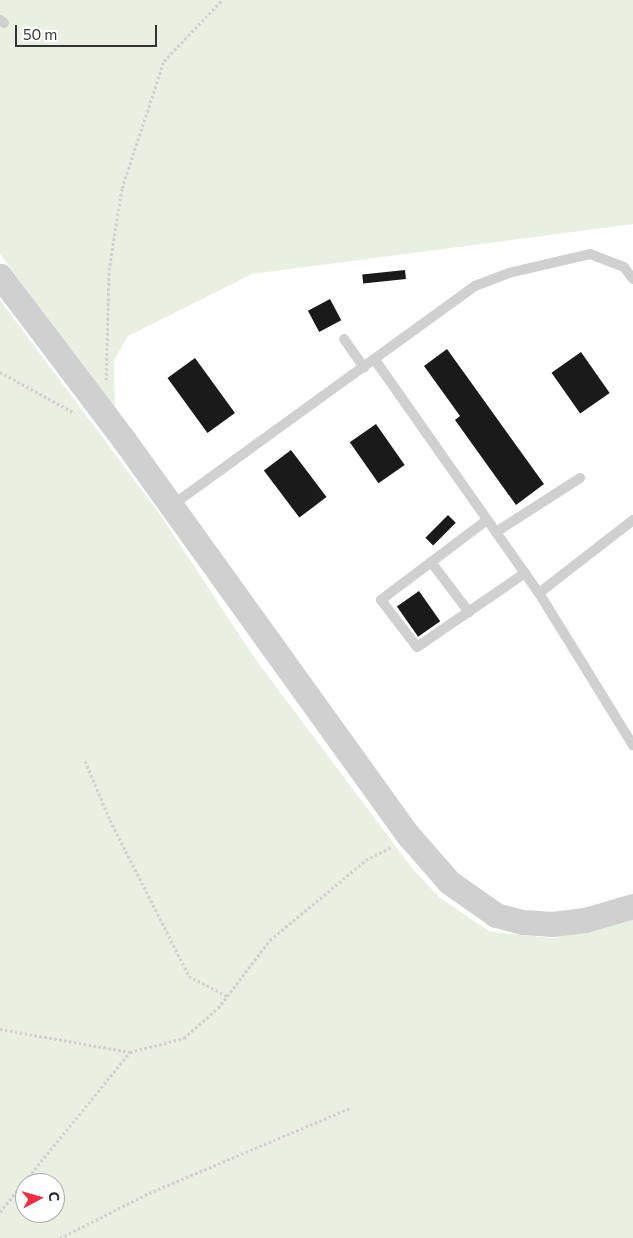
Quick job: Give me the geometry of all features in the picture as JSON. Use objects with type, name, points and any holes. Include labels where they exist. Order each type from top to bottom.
[{"type":"street","points":[[0,276],[94,416],[171,506],[410,836],[449,882],[496,915],[523,922],[552,924],[585,920],[633,906]]},
{"type":"lane","points":[[171,506],[475,286],[509,273],[590,254],[624,267],[633,279]]},
{"type":"lane","points":[[344,339],[364,368]]},
{"type":"lane","points":[[375,360],[540,593],[633,745]]},
{"type":"lane","points":[[496,532],[580,478]]},
{"type":"lane","points":[[487,520],[381,600],[417,648],[525,573]]},
{"type":"lane","points":[[540,593],[633,520]]},
{"type":"lane","points":[[431,562],[469,612]]},
{"type":"path","points":[[0,372],[94,416],[109,270],[122,188],[164,61],[222,0]]},
{"type":"path","points":[[86,762],[110,820],[189,976],[227,996]]},
{"type":"path","points":[[0,1029],[130,1052],[184,1038],[227,996],[270,940],[366,860],[410,836]]},
{"type":"path","points":[[0,1212],[130,1052]]},
{"type":"path","points":[[60,1238],[150,1192],[350,1108]]},
{"type":"green space","points":[[0,0],[633,0],[633,224],[252,274],[128,336],[114,360],[115,411],[0,254]]},
{"type":"green space","points":[[0,300],[159,513],[256,660],[412,868],[440,898],[489,931],[520,935],[554,938],[633,919],[633,1238],[0,1238]]},
{"type":"building","points":[[405,270],[406,279],[363,283],[362,274]]},
{"type":"building","points":[[330,299],[341,320],[319,332],[308,311]]},
{"type":"building","points":[[447,349],[544,484],[516,505],[455,420],[460,416],[424,366]]},
{"type":"building","points":[[581,352],[610,393],[580,414],[552,373]]},
{"type":"building","points":[[195,358],[235,413],[207,433],[167,378]]},
{"type":"building","points":[[376,424],[405,465],[378,483],[350,442]]},
{"type":"building","points":[[291,450],[327,497],[299,518],[264,470]]},
{"type":"building","points":[[448,515],[456,523],[433,545],[425,538]]},
{"type":"building","points":[[419,591],[440,621],[418,637],[397,606]]}]
